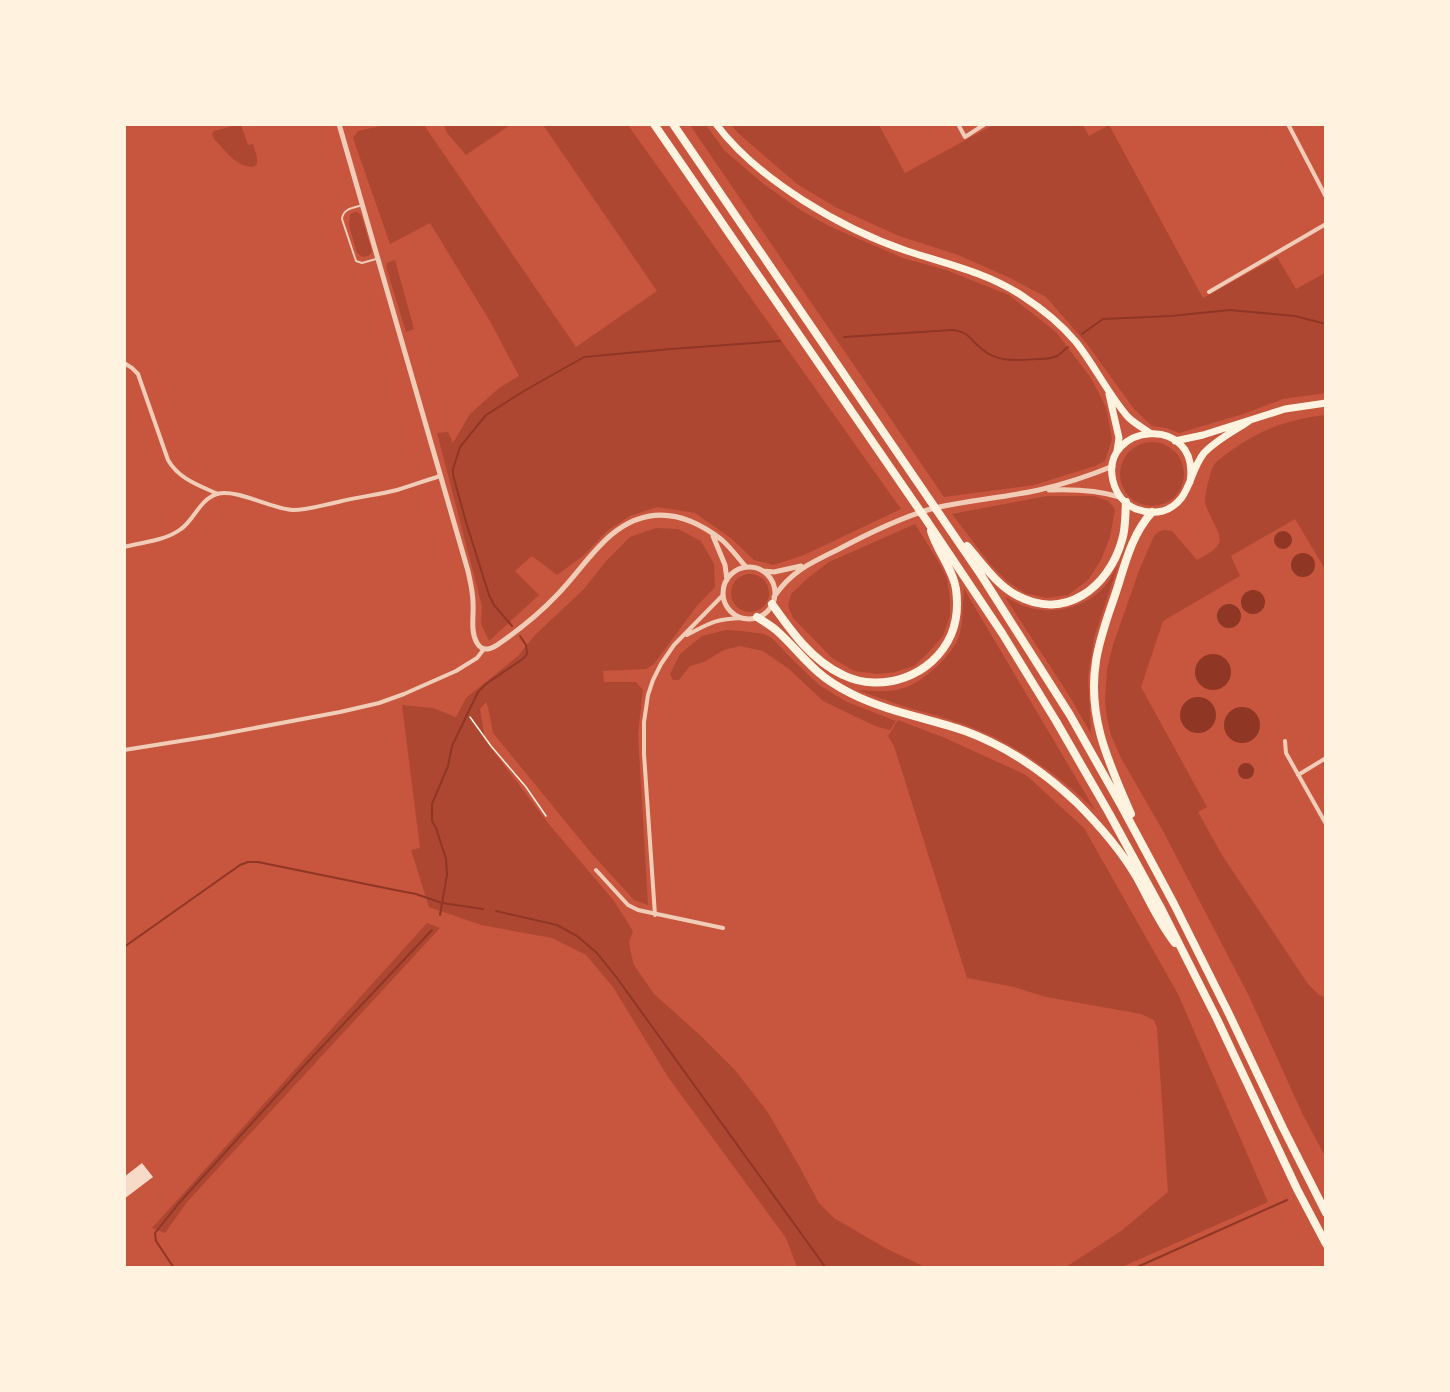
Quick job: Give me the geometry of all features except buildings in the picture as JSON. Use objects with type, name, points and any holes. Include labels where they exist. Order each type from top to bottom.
[{"type":"highway","points":[[654,124],[927,521],[1002,633],[1056,721],[1138,865],[1186,956],[1296,1189],[1326,1244]]},
{"type":"highway","points":[[673,124],[944,519],[1061,701],[1122,807],[1198,950],[1282,1128],[1326,1213]]},
{"type":"highway","points":[[944,519],[1006,589],[1028,600],[1054,604],[1070,601],[1087,593],[1100,583],[1112,566],[1125,528],[1123,500]]},
{"type":"highway","points":[[1152,512],[1137,533],[1104,626],[1096,660],[1094,696],[1097,723],[1107,759],[1152,862]]},
{"type":"highway","points":[[773,600],[786,624],[811,652],[821,662],[844,676],[858,681],[880,683],[903,679],[917,673],[929,664],[945,645],[952,633],[956,611],[954,579],[935,544],[927,521]]},
{"type":"highway","points":[[757,617],[774,629],[818,672],[840,688],[882,706],[988,741],[1028,764],[1061,788],[1094,820],[1115,846],[1135,875],[1166,931],[1186,956]]},
{"type":"main road","points":[[716,124],[758,167],[829,217],[905,250],[988,276],[1034,304],[1064,329],[1129,418],[1150,433]]},
{"type":"main road","points":[[1107,389],[1119,438],[1113,466],[1113,482],[1123,500],[1138,510],[1152,512],[1174,506],[1182,498],[1204,454],[1221,439],[1249,421]]},
{"type":"main road","points":[[1175,441],[1203,435],[1285,409],[1326,403]]},
{"type":"main road","points":[[1117,454],[1131,439],[1140,435],[1150,433],[1166,436],[1181,446],[1189,459],[1190,482]]},
{"type":"street","points":[[339,124],[468,571],[473,602],[473,627],[478,645],[489,650],[529,621],[556,596],[602,543],[632,521],[656,515],[677,516],[702,526],[722,541],[746,567]]},
{"type":"street","points":[[958,124],[965,137],[986,124]]},
{"type":"street","points":[[1288,124],[1326,197]]},
{"type":"street","points":[[1209,292],[1326,224]]},
{"type":"street","points":[[124,363],[138,374],[172,468],[187,480],[218,494]]},
{"type":"street","points":[[684,637],[723,618],[757,617],[768,610],[786,581],[806,565],[894,522],[931,510],[971,501],[1038,490],[1076,480],[1113,466]]},
{"type":"street","points":[[124,547],[154,541],[181,529],[189,522],[201,504],[218,494],[228,493],[292,510],[396,490],[441,476]]},
{"type":"street","points":[[1038,490],[1073,489],[1106,493],[1123,500]]},
{"type":"street","points":[[713,535],[725,565],[727,580]]},
{"type":"street","points":[[742,618],[735,615],[725,604],[724,587],[732,574],[746,567],[774,572],[806,565]]},
{"type":"street","points":[[762,571],[772,582],[773,600]]},
{"type":"street","points":[[655,915],[644,754],[644,722],[648,695],[661,664],[674,645],[723,595]]},
{"type":"street","points":[[124,750],[212,736],[370,705],[449,675],[471,663],[484,649]]},
{"type":"street","points":[[1285,741],[1286,753],[1326,824]]},
{"type":"street","points":[[1298,775],[1326,758]]},
{"type":"street","points":[[597,870],[628,905],[638,910],[723,928]]},
{"type":"lane","points":[[363,205],[346,210],[342,219],[356,261],[362,263],[378,258]]},
{"type":"path","points":[[470,717],[546,816]]},
{"type":"shaded area","points":[[390,124],[424,125],[576,347],[657,291],[543,125],[628,125],[901,509],[804,555],[774,565],[754,560],[732,539],[695,513],[657,507],[630,516],[607,531],[583,556],[557,575],[532,556],[515,571],[539,595],[489,641],[481,624],[482,606],[437,433],[448,432],[453,443],[470,414],[499,388],[519,376],[491,323],[430,223],[390,244],[353,138],[358,131]]},
{"type":"shaded area","points":[[444,124],[510,125],[466,155],[447,133]]},
{"type":"shaded area","points":[[241,125],[248,145],[253,144],[257,164],[253,167],[236,161],[214,139],[212,134],[214,131]]},
{"type":"shaded area","points":[[690,125],[706,125],[725,151],[765,185],[802,211],[829,226],[903,258],[946,270],[1009,295],[1056,332],[1091,378],[1106,407],[1112,439],[1105,461],[1034,485],[944,497]]},
{"type":"shaded area","points":[[731,125],[879,125],[905,173],[993,125],[1083,125],[1089,136],[1109,125],[1203,298],[1277,257],[1296,289],[1325,273],[1325,393],[1283,399],[1243,414],[1179,433],[1152,426],[1134,409],[1087,344],[1046,297],[958,255],[899,236],[835,207],[797,184]]},
{"type":"shaded area","points":[[354,212],[361,215],[372,251],[368,256],[363,257],[357,253],[349,226],[350,215]]},
{"type":"shaded area","points":[[395,260],[414,329],[406,332],[386,267],[387,263]]},
{"type":"shaded area","points":[[1325,415],[1325,569],[1295,519],[1231,556],[1240,576],[1163,621],[1141,687],[1207,807],[1198,812],[1222,855],[1308,984],[1319,995],[1325,997],[1325,1156],[1303,1115],[1249,996],[1163,831],[1121,758],[1111,735],[1105,701],[1107,669],[1113,645],[1140,568],[1154,536],[1164,530],[1172,531],[1197,560],[1212,551],[1220,538],[1205,500],[1210,476],[1216,463],[1243,442],[1265,431],[1287,422]]},
{"type":"shaded area","points":[[1146,442],[1158,442],[1175,451],[1182,462],[1184,474],[1182,486],[1175,497],[1158,506],[1146,506],[1134,501],[1125,492],[1120,480],[1120,468],[1125,456],[1134,447]]},
{"type":"shaded area","points":[[1047,496],[1094,496],[1108,501],[1115,509],[1110,537],[1101,560],[1088,580],[1068,595],[1047,598],[1025,593],[1008,582],[990,564],[952,514]]},
{"type":"shaded area","points":[[915,524],[947,579],[950,616],[943,636],[914,666],[895,672],[877,674],[854,671],[832,658],[793,618],[788,606],[791,594],[829,562]]},
{"type":"shaded area","points":[[656,528],[678,529],[701,541],[714,564],[715,587],[696,607],[654,664],[646,669],[603,671],[604,682],[636,682],[643,690],[638,734],[648,905],[634,900],[592,854],[493,733],[486,702],[480,709],[485,740],[548,823],[614,901],[633,931],[629,942],[634,965],[654,994],[735,1070],[767,1111],[819,1203],[834,1218],[887,1249],[925,1267],[797,1267],[786,1238],[668,1077],[613,987],[586,955],[552,938],[481,925],[429,907],[411,850],[420,848],[402,705],[433,708],[456,717],[466,698],[518,656],[535,635],[583,590],[607,560],[630,537]]},
{"type":"shaded area","points":[[1283,531],[1289,534],[1292,540],[1289,546],[1283,549],[1277,546],[1274,540],[1277,534]]},
{"type":"shaded area","points":[[1303,553],[1312,556],[1315,565],[1312,574],[1303,577],[1294,574],[1291,565],[1294,556]]},
{"type":"shaded area","points":[[1118,565],[1094,638],[1088,677],[1091,734],[1070,697],[1005,597],[1037,609],[1067,608],[1095,596],[1107,584]]},
{"type":"shaded area","points":[[750,574],[764,579],[769,593],[764,607],[750,612],[736,607],[731,593],[736,579]]},
{"type":"shaded area","points":[[964,589],[1095,810],[1051,772],[991,735],[858,690],[898,690],[919,681],[935,668],[958,639],[962,621]]},
{"type":"shaded area","points":[[1253,590],[1261,594],[1265,602],[1261,610],[1253,614],[1245,610],[1241,602],[1245,594]]},
{"type":"shaded area","points":[[1229,604],[1237,608],[1241,616],[1237,624],[1229,628],[1221,624],[1217,616],[1221,608]]},
{"type":"shaded area","points":[[726,630],[764,634],[772,638],[819,685],[847,702],[896,721],[890,730],[875,726],[823,701],[789,669],[763,651],[740,646],[724,650],[704,662],[690,666],[679,680],[673,680],[670,674],[680,654],[702,636]]},
{"type":"shaded area","points":[[1213,654],[1226,659],[1231,672],[1226,685],[1213,690],[1200,685],[1195,672],[1200,659]]},
{"type":"shaded area","points":[[1198,697],[1211,702],[1216,715],[1211,728],[1198,733],[1185,728],[1180,715],[1185,702]]},
{"type":"shaded area","points":[[1242,707],[1255,712],[1260,725],[1255,738],[1242,743],[1229,738],[1224,725],[1229,712]]},
{"type":"shaded area","points":[[898,720],[945,738],[1026,775],[1084,828],[1178,994],[1268,1202],[1122,1267],[1066,1267],[1121,1231],[1168,1192],[1157,1028],[1154,1020],[1141,1014],[1046,997],[1014,987],[967,978],[894,746],[888,736]]},
{"type":"shaded area","points":[[1246,763],[1254,771],[1246,779],[1238,771]]},
{"type":"shaded area","points":[[427,923],[440,928],[187,1202],[165,1233],[152,1228]]},
{"type":"waterway","points":[[1082,334],[1103,319],[1171,316],[1230,310],[1295,316],[1326,324]]},
{"type":"waterway","points":[[844,337],[952,330],[966,334],[989,354],[1009,360],[1050,358],[1068,347]]},
{"type":"waterway","points":[[512,626],[494,605],[489,595],[453,475],[460,447],[486,415],[584,357],[780,341]]},
{"type":"waterway","points":[[440,915],[447,875],[446,859],[432,821],[432,804],[448,766],[452,746],[478,692],[527,654],[526,645],[520,636]]},
{"type":"waterway","points":[[124,947],[240,865],[248,862],[258,862],[416,894],[442,903],[483,909]]},
{"type":"waterway","points":[[496,911],[557,925],[577,936],[597,953],[826,1268]]},
{"type":"waterway","points":[[174,1268],[156,1241],[155,1233],[179,1203],[302,1068],[432,930]]},
{"type":"waterway","points":[[1135,1268],[1287,1200]]}]
